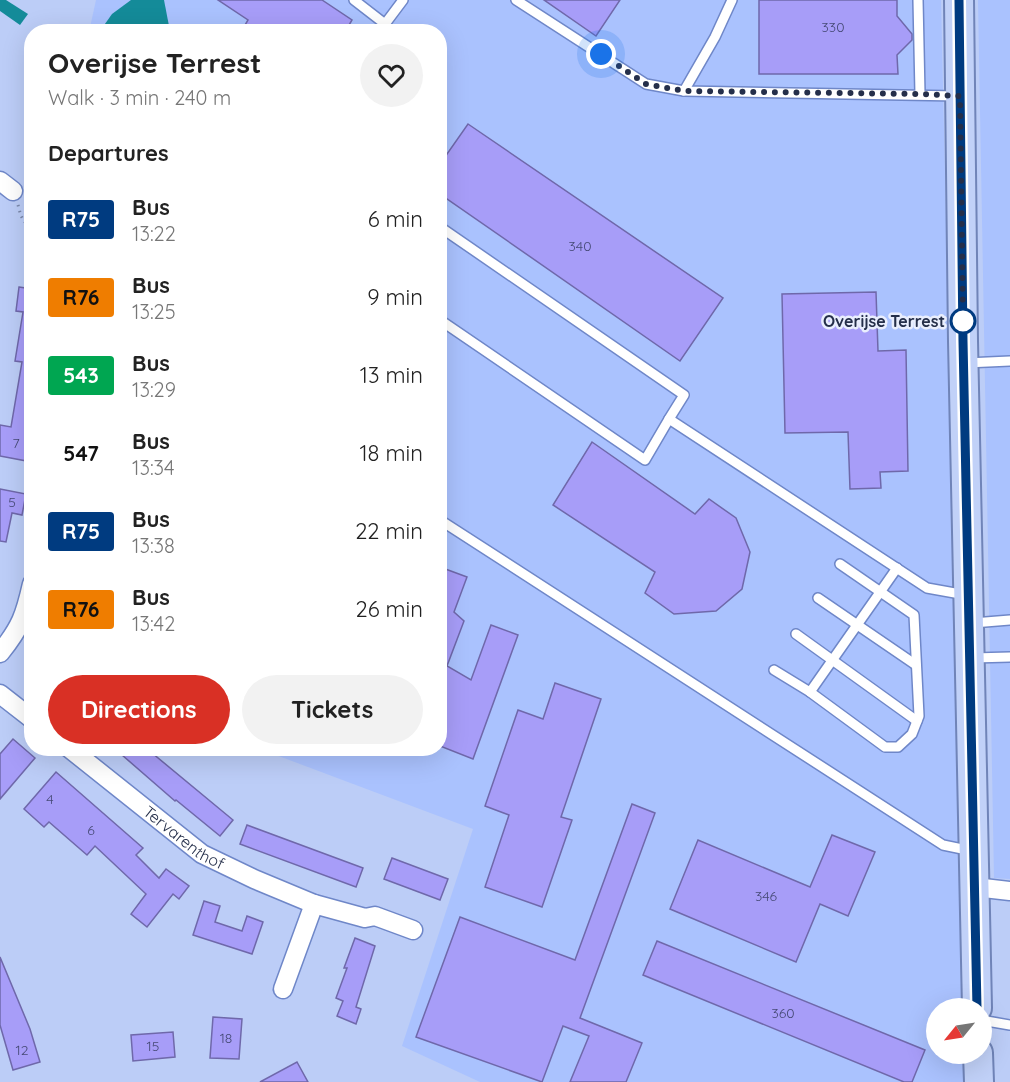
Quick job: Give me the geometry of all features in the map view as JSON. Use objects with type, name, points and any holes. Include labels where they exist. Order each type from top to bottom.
[{"type":"main road","points":[[959,0],[977,998]]},
{"type":"main road","points":[[978,1064],[979,1082]]},
{"type":"street","points":[[0,653],[24,617]]},
{"type":"street","points":[[0,694],[24,713]]},
{"type":"street","name":"Tervarenthof","points":[[79,756],[202,854],[314,904],[365,918],[375,916],[413,930]]},
{"type":"street","points":[[975,887],[1010,891]]},
{"type":"street","points":[[283,989],[314,904]]},
{"type":"lane","points":[[354,0],[385,24],[403,0]]},
{"type":"lane","points":[[516,0],[646,84],[684,91],[960,96]]},
{"type":"lane","points":[[684,91],[715,37],[732,0]]},
{"type":"lane","points":[[918,0],[920,94]]},
{"type":"lane","points":[[447,232],[684,395],[645,460],[447,325]]},
{"type":"lane","points":[[964,363],[1010,362]]},
{"type":"lane","points":[[669,419],[927,588],[969,595]]},
{"type":"lane","points":[[447,525],[943,845],[974,851]]},
{"type":"lane","points":[[774,670],[810,692],[885,747],[898,747],[912,734],[919,716],[914,615],[840,564]]},
{"type":"lane","points":[[810,692],[897,568]]},
{"type":"lane","points":[[818,598],[916,664]]},
{"type":"lane","points":[[970,623],[1010,620]]},
{"type":"lane","points":[[796,634],[917,721]]},
{"type":"lane","points":[[970,658],[1010,657]]},
{"type":"lane","points":[[992,1022],[1010,1025]]},
{"type":"path","points":[[7,186],[24,221]]},
{"type":"shaded area","points":[[0,0],[6,0],[28,14],[20,25],[0,11]]},
{"type":"shaded area","points":[[96,0],[941,0],[964,998],[926,998],[926,1064],[965,1064],[966,1082],[480,1082],[402,1046],[473,829],[279,756],[447,756],[447,24],[91,24]]},
{"type":"shaded area","points":[[131,0],[164,0],[169,24],[105,24],[112,14]]},
{"type":"shaded area","points":[[978,0],[1010,0],[1010,879],[994,878]]},
{"type":"building","points":[[218,0],[322,0],[352,20],[350,24],[246,24],[248,20]]},
{"type":"building","points":[[544,0],[620,0],[596,36]]},
{"type":"building","points":[[759,0],[897,0],[897,16],[912,34],[912,40],[897,55],[898,74],[759,74]]},
{"type":"building","points":[[468,124],[723,298],[680,361],[447,199],[447,154]]},
{"type":"building","points":[[19,287],[24,288],[24,460],[0,456],[0,425],[11,427],[22,362],[15,361],[23,312],[16,311]]},
{"type":"building","points":[[876,292],[878,351],[906,350],[908,471],[880,472],[881,488],[850,489],[848,432],[785,433],[782,294]]},
{"type":"building","points":[[592,442],[695,514],[709,499],[736,518],[750,552],[742,589],[716,611],[674,614],[645,593],[655,572],[553,505]]},
{"type":"building","points":[[0,489],[24,494],[22,515],[12,513],[6,542],[0,541]]},
{"type":"building","points":[[447,570],[467,577],[454,612],[464,621],[447,666]]},
{"type":"building","points":[[491,625],[518,635],[473,759],[447,749],[447,666],[471,680]]},
{"type":"building","points":[[555,683],[601,699],[561,817],[572,820],[542,907],[485,887],[509,815],[485,806],[518,710],[543,719]]},
{"type":"building","points":[[13,739],[24,748],[24,756],[35,758],[0,799],[0,754]]},
{"type":"building","points":[[123,756],[156,756],[233,820],[220,836]]},
{"type":"building","points":[[56,772],[143,848],[136,855],[159,878],[166,869],[189,886],[179,899],[173,894],[147,927],[131,914],[146,894],[95,846],[87,855],[49,822],[44,827],[24,809]]},
{"type":"building","points":[[632,804],[655,813],[580,1018],[642,1043],[626,1082],[570,1082],[589,1036],[563,1026],[542,1082],[416,1037],[460,917],[575,960]]},
{"type":"building","points":[[247,825],[363,868],[356,887],[240,844]]},
{"type":"building","points":[[832,835],[875,852],[848,916],[820,904],[796,962],[670,909],[698,840],[810,887]]},
{"type":"building","points":[[392,858],[448,879],[440,900],[384,879]]},
{"type":"building","points":[[204,901],[220,906],[215,922],[242,931],[247,916],[263,922],[252,954],[193,935]]},
{"type":"building","points":[[355,938],[375,946],[356,1007],[361,1009],[356,1024],[337,1016],[343,1001],[336,998]]},
{"type":"building","points":[[657,941],[925,1050],[912,1082],[904,1082],[643,975]]},
{"type":"building","points":[[0,957],[30,1029],[40,1062],[13,1070],[0,1025]]},
{"type":"building","points":[[213,1017],[242,1019],[239,1059],[210,1058]]},
{"type":"building","points":[[173,1032],[175,1057],[133,1061],[131,1035]]},
{"type":"building","points":[[297,1062],[308,1082],[260,1082]]},
{"type":"bus line","name":"R75","points":[[959,0],[963,341],[977,998]]},
{"type":"place","name":"Overijse Terrest","points":[[963,321]]},
{"type":"route","points":[[601,54],[646,84],[684,91],[960,96],[963,321]]}]
